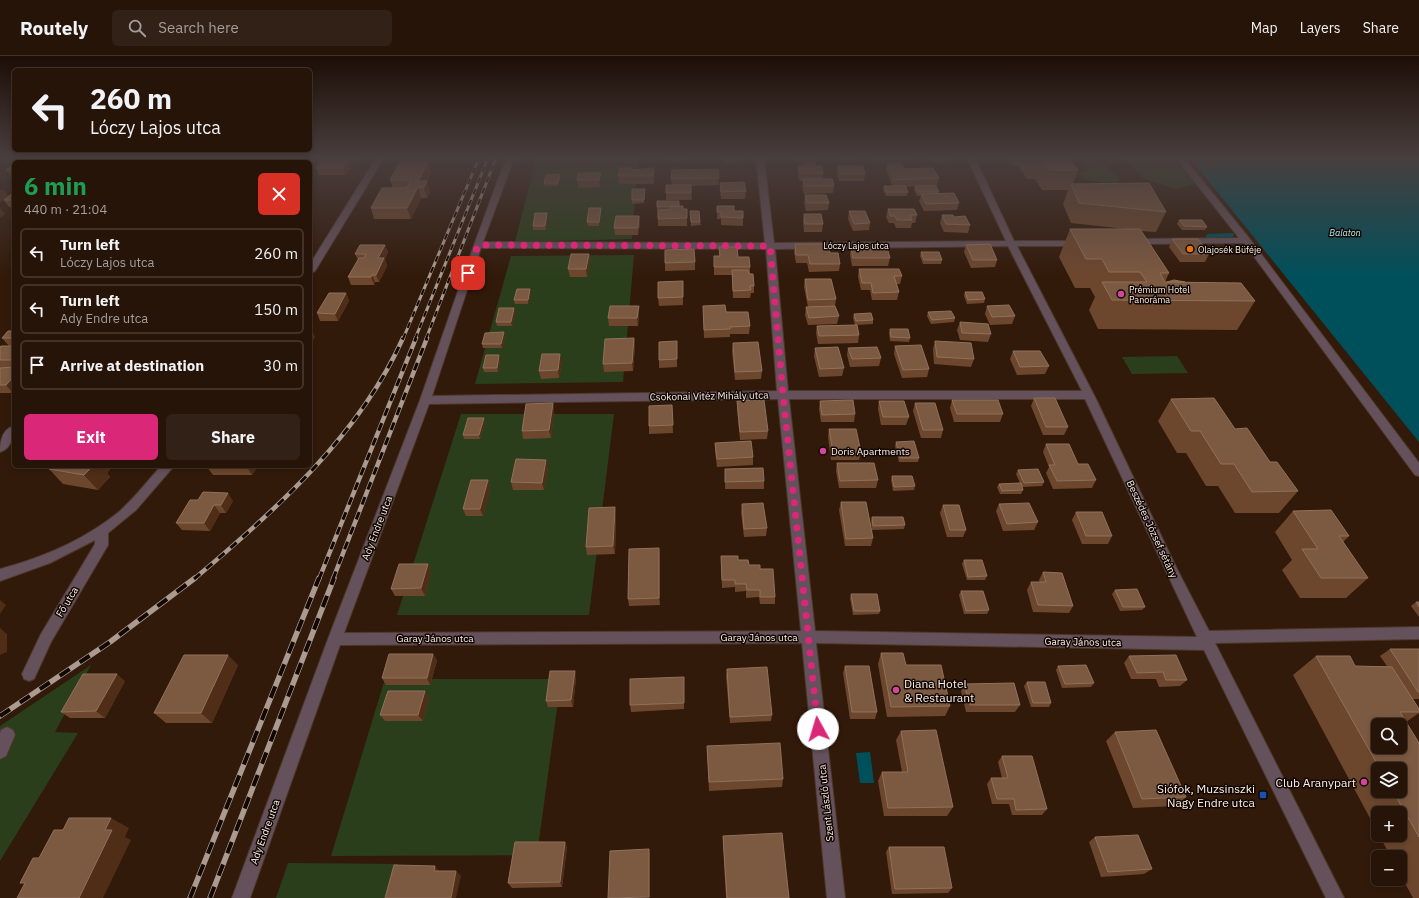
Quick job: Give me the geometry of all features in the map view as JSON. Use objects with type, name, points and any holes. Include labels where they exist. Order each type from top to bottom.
[{"type":"street","points":[[312,268],[356,197]]},
{"type":"street","name":"Ady Endre utca","points":[[241,898],[335,639],[425,400],[496,197]]},
{"type":"street","name":"Szent László utca","points":[[764,197],[783,395],[836,898]]},
{"type":"street","name":"Beszédes József sétány","points":[[990,197],[1012,245],[1089,395],[1164,557],[1335,898]]},
{"type":"street","points":[[1212,197],[1246,240],[1419,472]]},
{"type":"street","points":[[1123,242],[1246,240]]},
{"type":"street","name":"Lóczy Lajos utca","points":[[478,245],[770,246],[1012,245],[1092,243]]},
{"type":"street","name":"Csokonai Vitéz Mihály utca","points":[[425,400],[783,395],[1089,395]]},
{"type":"street","points":[[0,448],[12,433]]},
{"type":"street","points":[[0,575],[37,562],[101,531],[130,508],[166,468]]},
{"type":"street","name":"Fő utca","points":[[29,674],[63,607],[102,545],[101,531]]},
{"type":"street","name":"Garay János utca","points":[[335,639],[809,637],[1206,640],[1419,633]]},
{"type":"street","points":[[0,751],[7,735]]},
{"type":"green space","points":[[526,197],[635,197],[632,239],[515,242]]},
{"type":"green space","points":[[634,255],[623,382],[475,384],[511,256]]},
{"type":"green space","points":[[1177,356],[1188,373],[1132,374],[1122,357]]},
{"type":"green space","points":[[461,414],[614,414],[589,615],[397,615]]},
{"type":"green space","points":[[91,665],[55,732],[78,733],[0,861],[0,726]]},
{"type":"green space","points":[[385,679],[561,679],[537,855],[331,856]]},
{"type":"green space","points":[[288,863],[398,864],[389,898],[276,898]]},
{"type":"water","name":"Balaton","points":[[1222,197],[1419,197],[1419,442]]},
{"type":"water","points":[[870,752],[874,783],[860,783],[856,753]]},
{"type":"building","points":[[7,197],[12,197],[12,200],[4,200]]},
{"type":"building","points":[[377,197],[413,197],[407,208],[371,208]]},
{"type":"building","points":[[632,197],[644,197],[644,200],[632,200]]},
{"type":"building","points":[[806,197],[827,197],[829,203],[807,203]]},
{"type":"building","points":[[923,197],[956,197],[959,203],[926,204]]},
{"type":"building","points":[[1077,197],[1157,197],[1166,212],[1079,203]]},
{"type":"building","points":[[657,201],[679,201],[679,206],[657,207]]},
{"type":"building","points":[[670,206],[683,206],[683,209],[687,209],[687,218],[658,219],[658,210],[670,210]]},
{"type":"building","points":[[717,206],[734,206],[734,211],[743,211],[743,218],[721,217],[721,212],[717,212]]},
{"type":"building","points":[[589,208],[601,208],[599,222],[587,222]]},
{"type":"building","points":[[888,209],[914,209],[917,215],[910,215],[912,220],[897,220],[895,216],[890,216]]},
{"type":"building","points":[[690,211],[699,211],[700,222],[691,222]]},
{"type":"building","points":[[849,211],[865,211],[870,223],[854,224]]},
{"type":"building","points":[[535,213],[547,213],[545,226],[533,226]]},
{"type":"building","points":[[804,214],[821,214],[823,224],[805,224]]},
{"type":"building","points":[[942,215],[953,215],[954,217],[965,216],[970,225],[946,224]]},
{"type":"building","points":[[616,216],[639,216],[638,228],[614,228]]},
{"type":"building","points":[[1179,220],[1202,220],[1207,227],[1184,226]]},
{"type":"building","points":[[1070,229],[1140,229],[1169,273],[1160,273],[1165,282],[1241,283],[1255,301],[1112,300],[1102,282],[1147,282],[1140,272],[1109,272],[1102,259],[1086,259]]},
{"type":"building","points":[[1172,239],[1198,239],[1209,254],[1183,254]]},
{"type":"building","points":[[795,244],[828,244],[830,253],[838,253],[840,264],[810,264],[808,255],[796,255]]},
{"type":"building","points":[[990,244],[997,260],[973,260],[966,245]]},
{"type":"building","points":[[360,245],[385,245],[378,258],[384,258],[376,275],[372,275],[371,277],[348,277],[359,258],[364,258],[366,254],[355,254]]},
{"type":"building","points":[[719,247],[737,247],[738,257],[749,257],[750,267],[714,267],[714,256],[720,256]]},
{"type":"building","points":[[851,247],[887,247],[890,258],[853,258]]},
{"type":"building","points":[[694,249],[695,262],[665,263],[665,250]]},
{"type":"building","points":[[921,252],[939,252],[942,260],[924,260]]},
{"type":"building","points":[[571,254],[589,254],[586,269],[568,269]]},
{"type":"building","points":[[859,269],[899,269],[902,276],[894,276],[899,292],[873,293],[871,283],[862,283]]},
{"type":"building","points":[[732,270],[748,270],[749,274],[753,274],[754,286],[750,286],[751,290],[733,291]]},
{"type":"building","points":[[805,279],[831,279],[836,299],[808,300]]},
{"type":"building","points":[[1174,280],[1185,282],[1167,282]]},
{"type":"building","points":[[683,281],[683,297],[658,298],[658,282]]},
{"type":"building","points":[[517,289],[530,289],[528,300],[514,300]]},
{"type":"building","points":[[965,292],[982,292],[985,299],[968,300]]},
{"type":"building","points":[[329,293],[346,293],[335,314],[317,313]]},
{"type":"building","points":[[725,305],[726,312],[748,312],[750,326],[730,327],[730,329],[704,330],[703,306]]},
{"type":"building","points":[[1009,305],[1015,316],[992,317],[987,306]]},
{"type":"building","points":[[610,306],[639,306],[637,318],[608,318]]},
{"type":"building","points":[[835,306],[839,316],[809,318],[806,307]]},
{"type":"building","points":[[499,308],[514,308],[511,322],[496,322]]},
{"type":"building","points":[[951,311],[955,318],[932,320],[928,312]]},
{"type":"building","points":[[871,313],[873,320],[856,321],[854,314]]},
{"type":"building","points":[[960,322],[988,324],[991,334],[962,333]]},
{"type":"building","points":[[857,325],[859,335],[819,336],[817,326]]},
{"type":"building","points":[[890,329],[908,329],[910,338],[891,337]]},
{"type":"building","points":[[8,331],[12,331],[12,338],[2,338]]},
{"type":"building","points":[[504,332],[501,344],[482,344],[485,333]]},
{"type":"building","points":[[634,338],[632,363],[603,364],[605,339]]},
{"type":"building","points":[[677,341],[677,359],[659,360],[659,342]]},
{"type":"building","points":[[935,341],[971,343],[974,359],[937,357]]},
{"type":"building","points":[[758,342],[762,371],[735,372],[733,343]]},
{"type":"building","points":[[921,345],[929,369],[903,370],[895,346]]},
{"type":"building","points":[[12,346],[12,360],[0,360],[0,347]]},
{"type":"building","points":[[838,347],[844,368],[820,369],[815,348]]},
{"type":"building","points":[[877,347],[881,358],[852,359],[848,348]]},
{"type":"building","points":[[1013,351],[1040,351],[1049,366],[1020,367]]},
{"type":"building","points":[[542,354],[560,354],[558,370],[539,371]]},
{"type":"building","points":[[486,355],[499,355],[497,368],[483,368]]},
{"type":"building","points":[[12,367],[12,378],[6,385],[0,385],[0,368]]},
{"type":"building","points":[[1034,398],[1055,398],[1068,427],[1046,427]]},
{"type":"building","points":[[1214,398],[1235,429],[1247,428],[1270,462],[1277,462],[1298,491],[1252,492],[1234,464],[1221,464],[1200,431],[1191,431],[1171,399]]},
{"type":"building","points":[[764,400],[768,431],[740,432],[737,401]]},
{"type":"building","points":[[853,400],[855,414],[822,415],[820,401]]},
{"type":"building","points":[[952,400],[998,400],[1003,414],[957,414]]},
{"type":"building","points":[[879,401],[904,401],[909,417],[883,417]]},
{"type":"building","points":[[553,403],[549,430],[522,431],[526,404]]},
{"type":"building","points":[[915,403],[935,403],[943,430],[923,430]]},
{"type":"building","points":[[672,405],[673,425],[649,426],[649,406]]},
{"type":"building","points":[[468,418],[484,418],[479,435],[463,435]]},
{"type":"building","points":[[829,429],[856,429],[861,452],[833,452]]},
{"type":"building","points":[[751,441],[753,457],[717,459],[715,443]]},
{"type":"building","points":[[914,441],[919,458],[900,458],[896,442]]},
{"type":"building","points":[[1046,444],[1069,444],[1078,464],[1088,464],[1096,480],[1057,481],[1049,465],[1055,465]]},
{"type":"building","points":[[516,459],[546,460],[542,483],[511,482]]},
{"type":"building","points":[[837,463],[874,463],[878,480],[840,481]]},
{"type":"building","points":[[50,468],[91,468],[84,475],[49,469]]},
{"type":"building","points":[[763,468],[764,481],[725,482],[725,469]]},
{"type":"building","points":[[1038,469],[1044,482],[1024,483],[1018,470]]},
{"type":"building","points":[[892,476],[912,476],[915,486],[894,487]]},
{"type":"building","points":[[471,480],[488,480],[480,509],[463,509]]},
{"type":"building","points":[[1021,483],[1023,490],[1002,491],[999,484]]},
{"type":"building","points":[[203,492],[228,493],[221,505],[214,505],[204,523],[176,523],[190,500],[198,500]]},
{"type":"building","points":[[841,502],[866,502],[873,538],[846,539]]},
{"type":"building","points":[[763,503],[767,528],[744,529],[742,504]]},
{"type":"building","points":[[1029,503],[1038,522],[1007,524],[999,504]]},
{"type":"building","points":[[943,505],[959,505],[966,530],[950,530]]},
{"type":"building","points":[[615,507],[613,546],[586,547],[589,508]]},
{"type":"building","points":[[1331,510],[1349,536],[1339,536],[1368,578],[1321,578],[1302,549],[1318,549],[1293,511]]},
{"type":"building","points":[[1076,512],[1102,512],[1112,536],[1086,536]]},
{"type":"building","points":[[872,517],[903,517],[905,525],[873,526]]},
{"type":"building","points":[[659,548],[659,598],[628,599],[629,549]]},
{"type":"building","points":[[721,556],[738,556],[738,560],[748,560],[749,565],[760,565],[760,569],[773,569],[775,597],[760,597],[760,590],[747,590],[746,584],[735,584],[735,580],[722,580]]},
{"type":"building","points":[[964,560],[982,560],[987,576],[968,577]]},
{"type":"building","points":[[399,564],[428,564],[421,588],[391,589]]},
{"type":"building","points":[[1043,572],[1062,573],[1073,606],[1038,605],[1031,582],[1046,582]]},
{"type":"building","points":[[1137,589],[1145,607],[1123,607],[1115,590]]},
{"type":"building","points":[[961,591],[983,591],[989,610],[966,611]]},
{"type":"building","points":[[851,594],[877,594],[880,611],[854,611]]},
{"type":"building","points":[[1390,649],[1419,649],[1419,692],[1418,692]]},
{"type":"building","points":[[881,653],[903,653],[906,665],[941,665],[950,706],[891,707]]},
{"type":"building","points":[[389,654],[433,654],[427,678],[382,678]]},
{"type":"building","points":[[184,655],[228,655],[201,713],[154,713]]},
{"type":"building","points":[[1176,655],[1187,680],[1166,680],[1163,672],[1137,673],[1129,656]]},
{"type":"building","points":[[1316,656],[1350,656],[1355,666],[1392,667],[1419,709],[1419,712],[1400,712],[1404,718],[1371,718],[1371,753]]},
{"type":"building","points":[[1086,665],[1094,683],[1065,684],[1058,666]]},
{"type":"building","points":[[845,666],[869,666],[877,712],[852,712]]},
{"type":"building","points":[[767,667],[772,715],[730,717],[727,669]]},
{"type":"building","points":[[550,671],[575,671],[571,700],[546,701]]},
{"type":"building","points":[[83,674],[117,674],[96,711],[61,712]]},
{"type":"building","points":[[684,677],[684,703],[630,705],[630,679]]},
{"type":"building","points":[[1027,682],[1045,682],[1051,703],[1033,703]]},
{"type":"building","points":[[1014,683],[1020,705],[970,705],[964,684]]},
{"type":"building","points":[[388,691],[425,691],[418,715],[380,715]]},
{"type":"building","points":[[1407,723],[1419,743],[1419,837],[1407,816],[1407,806],[1401,806],[1397,798],[1407,798],[1407,762],[1376,762],[1372,754],[1407,754]]},
{"type":"building","points":[[936,730],[953,807],[888,808],[882,772],[908,772],[901,731]]},
{"type":"building","points":[[1156,730],[1186,797],[1142,799],[1115,732]]},
{"type":"building","points":[[780,743],[783,779],[709,782],[707,746]]},
{"type":"building","points":[[1002,756],[1032,756],[1047,809],[1016,810],[1014,799],[997,799],[991,778],[1008,778]]},
{"type":"building","points":[[69,818],[111,818],[105,830],[112,830],[79,898],[17,898],[25,883],[20,883],[33,858],[39,858],[54,830],[63,830]]},
{"type":"building","points":[[782,833],[789,898],[727,898],[723,836]]},
{"type":"building","points":[[1138,835],[1152,869],[1108,872],[1095,837]]},
{"type":"building","points":[[515,842],[565,842],[560,882],[508,883]]},
{"type":"building","points":[[889,847],[944,847],[952,888],[895,889]]},
{"type":"building","points":[[649,849],[649,897],[608,898],[610,851]]},
{"type":"building","points":[[394,865],[435,866],[434,871],[456,871],[451,898],[385,898]]},
{"type":"waterway","points":[[1208,236],[1232,235]]},
{"type":"railway","points":[[403,339],[463,197]]},
{"type":"railway","points":[[415,339],[472,197]]},
{"type":"railway","points":[[426,339],[481,197]]},
{"type":"railway","points":[[194,579],[284,499],[339,439],[385,374],[403,338]]},
{"type":"railway","points":[[319,579],[416,338]]},
{"type":"railway","points":[[333,579],[427,338]]},
{"type":"railway","points":[[0,716],[110,642],[195,578]]},
{"type":"railway","points":[[190,898],[319,578]]},
{"type":"railway","points":[[210,898],[334,578]]},
{"type":"place","name":"Olajosék Büféje","points":[[1190,249]]},
{"type":"place","name":"Prémium Hotel Panoráma","points":[[1121,294]]},
{"type":"place","name":"Doris Apartments","points":[[823,451]]},
{"type":"place","name":"Diana Hotel & Restaurant","points":[[896,690]]},
{"type":"place","name":"Club Aranypart","points":[[1364,782]]},
{"type":"place","name":"Siófok, Muzsinszki Nagy Endre utca","points":[[1263,795]]},
{"type":"route","points":[[468,273],[478,245],[770,246],[783,395],[818,729]]}]
